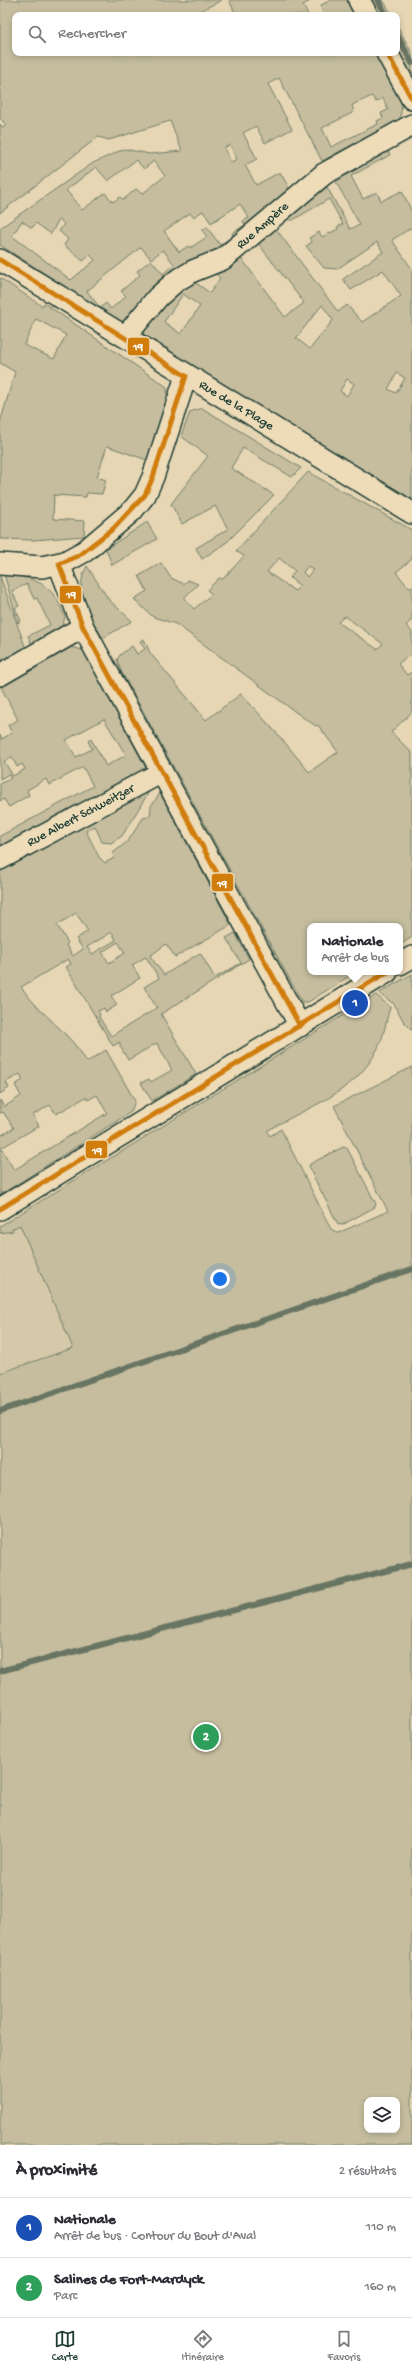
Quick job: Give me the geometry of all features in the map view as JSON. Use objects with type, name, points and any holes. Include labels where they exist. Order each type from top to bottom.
[{"type":"street","points":[[359,0],[365,12]]},
{"type":"street","points":[[389,56],[412,99]]},
{"type":"street","name":"Rue Ampère","points":[[125,337],[158,297],[176,281],[227,256],[324,174],[412,125]]},
{"type":"street","name":"Rue de la Plage","points":[[0,260],[186,376],[412,513]]},
{"type":"street","points":[[0,564],[33,567],[59,564],[78,556],[114,528],[132,511],[145,495],[153,477],[186,376]]},
{"type":"street","points":[[59,564],[83,627],[300,1026]]},
{"type":"street","points":[[0,676],[83,627]]},
{"type":"street","name":"Rue Albert Schweitzer","points":[[0,859],[162,772]]},
{"type":"street","points":[[403,962],[412,957]]},
{"type":"street","points":[[0,1209],[382,975]]},
{"type":"shaded area","points":[[0,0],[222,0],[198,12],[12,12],[12,56],[378,56],[402,105],[400,119],[322,161],[279,78],[268,84],[292,129],[265,143],[256,126],[243,133],[257,159],[245,165],[256,185],[280,172],[290,190],[218,249],[178,269],[122,323],[0,245],[0,228],[93,163],[124,149],[150,154],[182,151],[170,121],[109,140],[98,137],[0,213],[0,124],[3,128],[6,125],[0,118]],"holes":[[[372,96],[376,102],[383,98],[388,110],[381,113],[383,118],[377,121],[378,124],[331,147],[322,128],[354,112],[352,105]],[[230,145],[237,159],[231,162],[224,148]],[[136,160],[144,169],[154,161],[165,176],[142,194],[136,189],[123,200],[120,197],[113,202],[105,193],[82,210],[66,190],[96,167],[108,181]],[[240,204],[249,218],[243,221],[245,225],[232,233],[233,236],[220,245],[207,227],[202,230],[207,237],[190,248],[188,246],[179,252],[164,231],[190,213],[193,217],[203,211],[211,223]],[[59,219],[64,224],[59,231],[68,239],[64,245],[83,261],[90,255],[95,260],[71,280],[12,236],[22,221],[32,228],[36,223],[51,234]],[[141,247],[151,259],[163,250],[174,264],[163,274],[151,260],[137,271],[140,275],[121,291],[126,296],[111,309],[106,303],[100,308],[87,291]]]},
{"type":"shaded area","points":[[229,0],[312,0],[303,5],[306,12],[235,12]]},
{"type":"shaded area","points":[[331,0],[348,0],[354,12],[322,12],[321,5]]},
{"type":"shaded area","points":[[367,0],[383,0],[390,12],[373,12]]},
{"type":"shaded area","points":[[400,31],[412,53],[412,84],[398,56],[400,56]]},
{"type":"shaded area","points":[[386,148],[390,155],[351,176],[363,199],[377,192],[381,201],[402,191],[412,212],[412,227],[392,240],[412,269],[412,499],[169,353],[170,350],[138,331],[189,278],[210,293],[220,278],[216,274],[224,271],[241,258],[285,317],[304,303],[258,243],[268,235],[266,230],[273,225],[338,312],[347,305],[362,322],[401,296],[383,270],[351,290],[343,279],[383,252],[377,242],[337,269],[324,268],[306,246],[312,242],[309,238],[319,232],[322,237],[338,229],[337,227],[343,224],[329,199],[291,221],[288,215],[327,187],[350,229],[360,225],[336,182]],"holes":[[[183,294],[200,306],[181,334],[164,322]],[[322,305],[333,320],[310,349],[296,338]],[[397,373],[405,378],[396,393],[388,389]],[[347,379],[354,384],[347,396],[340,391]]]},
{"type":"shaded area","points":[[0,278],[42,306],[44,303],[167,387],[167,400],[147,460],[107,446],[97,477],[106,480],[102,494],[87,493],[86,497],[54,495],[53,519],[85,521],[84,536],[34,540],[0,539],[0,423],[15,372],[0,363]],"holes":[[[36,319],[66,335],[54,359],[24,345]]]},
{"type":"shaded area","points":[[202,408],[301,468],[292,477],[243,448],[231,468],[274,495],[227,542],[202,559],[196,548],[228,529],[215,506],[182,524],[171,504],[208,456],[181,436],[190,412]]},
{"type":"shaded area","points":[[308,472],[412,530],[412,559],[396,572],[409,588],[412,586],[412,620],[406,625],[412,632],[412,653],[398,664],[407,675],[412,672],[412,712],[391,732],[412,753],[412,937],[403,943],[403,923],[307,923],[307,975],[351,975],[308,1002],[302,1002],[121,671],[117,660],[120,655],[132,646],[137,654],[145,649],[140,641],[144,639],[150,653],[206,720],[241,694],[282,739],[309,772],[338,752],[318,725],[316,726],[301,716],[176,624],[153,617],[134,599],[147,591],[139,576],[161,563],[171,578],[184,584],[188,580],[198,584],[184,598],[194,609],[212,594],[207,590],[219,578],[223,579],[244,556],[236,551]],"holes":[[[279,558],[295,571],[290,578],[300,586],[295,591],[267,572]],[[308,566],[313,570],[307,577],[303,572]],[[345,616],[383,644],[377,649],[338,622]]]},
{"type":"shaded area","points":[[147,522],[157,539],[112,565],[106,549]]},
{"type":"shaded area","points":[[87,566],[109,600],[132,621],[103,638],[84,604],[81,585]]},
{"type":"shaded area","points":[[4,574],[26,578],[42,584],[49,589],[55,596],[65,617],[62,628],[32,645],[28,636],[50,625],[37,598],[34,599],[27,584],[12,591],[19,606],[15,608],[21,621],[18,623]]},
{"type":"shaded area","points":[[0,576],[26,649],[0,664]]},
{"type":"shaded area","points":[[70,647],[83,650],[147,770],[0,850],[0,836],[93,786],[83,767],[49,785],[46,779],[27,790],[29,795],[9,807],[4,799],[0,801],[0,784],[11,778],[9,774],[0,779],[0,735],[2,739],[12,733],[8,725],[18,720],[1,687]],"holes":[[[104,719],[126,755],[106,766],[91,739],[88,741],[92,749],[76,757],[66,740]],[[12,757],[17,767],[22,764],[25,769],[13,776],[4,761]]]},
{"type":"shaded area","points":[[150,790],[122,836],[111,843],[102,842],[95,826],[86,831],[99,857],[105,863],[114,858],[113,853],[128,841],[143,818],[150,816],[151,806],[160,793],[231,925],[175,957],[166,944],[150,956],[164,975],[200,953],[215,978],[241,963],[226,938],[235,933],[249,959],[161,1014],[196,1074],[152,1101],[141,1083],[149,1079],[151,1082],[172,1070],[157,1043],[128,1060],[120,1046],[120,1042],[113,1046],[66,967],[71,964],[68,959],[21,987],[37,1006],[64,1032],[87,1062],[106,1050],[135,1101],[131,1112],[3,1193],[0,1193],[0,1136],[14,1128],[3,1112],[0,1113],[0,1100],[4,1107],[21,1096],[15,1085],[23,1080],[20,1074],[6,1082],[9,1088],[0,1094],[0,872]],"holes":[[[76,913],[88,931],[76,939],[83,949],[73,956],[66,945],[68,943],[57,925]],[[112,932],[116,940],[92,954],[87,947]],[[118,942],[125,953],[109,963],[102,952]],[[146,957],[159,978],[144,987],[157,1008],[111,1036],[99,1017],[100,1015],[98,1011],[104,1008],[106,1012],[117,1005],[111,996],[140,978],[132,965]],[[97,1095],[107,1113],[14,1170],[1,1148],[39,1126],[33,1115],[50,1105],[56,1114],[86,1097],[88,1100]]]},
{"type":"shaded area","points":[[412,974],[412,1030],[404,1022],[394,1004],[379,993]]},
{"type":"shaded area","points":[[376,995],[390,1007],[378,1048],[368,1064],[357,1077],[329,1098],[267,1131],[270,1136],[281,1129],[331,1229],[338,1233],[388,1211],[334,1106],[412,1067],[412,2145],[0,2145],[0,1373],[73,1348],[20,1225],[12,1229],[13,1231],[0,1233],[0,1226]]},
{"type":"shaded area","points":[[343,1147],[347,1148],[376,1204],[375,1207],[342,1225],[338,1224],[309,1168],[310,1164]]},
{"type":"shaded area","points":[[20,1224],[73,1348],[0,1373],[0,1226]]},
{"type":"waterway","points":[[378,0],[384,12]]},
{"type":"waterway","points":[[400,41],[412,63]]},
{"type":"waterway","points":[[0,1411],[412,1269]]},
{"type":"waterway","points":[[0,1671],[412,1564]]},
{"type":"transit line","name":"19","points":[[389,56],[412,99]]},
{"type":"transit line","name":"19","points":[[0,260],[186,376],[153,477],[145,495],[114,528],[78,556],[59,564],[83,627],[300,1026]]},
{"type":"transit line","name":"19","points":[[0,1209],[382,975]]},
{"type":"place","name":"Nationale","points":[[355,1003]]},
{"type":"place","name":"Salines de Fort-Mardyck","points":[[206,1737]]}]
